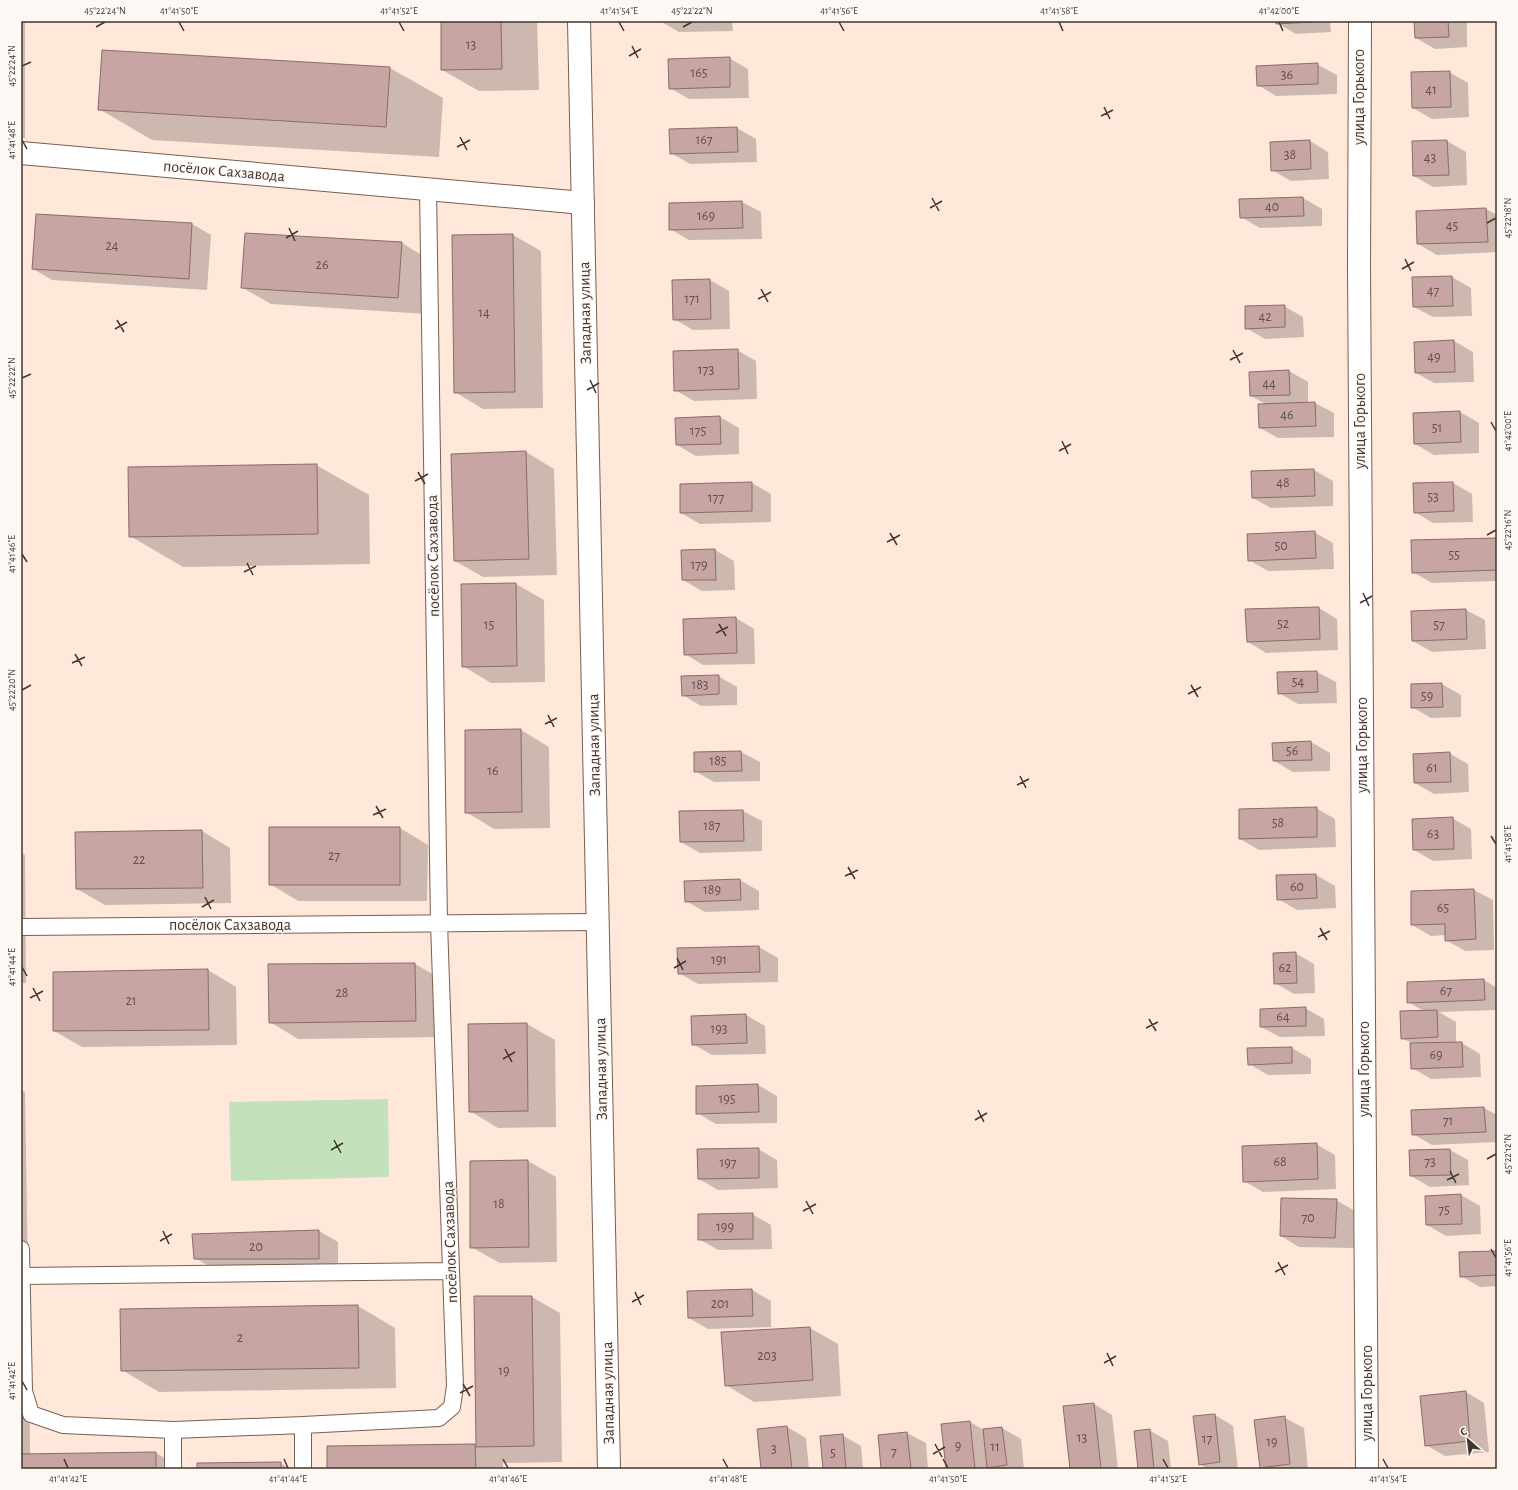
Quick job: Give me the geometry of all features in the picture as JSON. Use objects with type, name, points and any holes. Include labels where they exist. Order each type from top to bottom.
[{"type":"street","name":"Западная улица","points":[[579,21],[609,1469]]},
{"type":"street","name":"улица Горького","points":[[1360,21],[1359,275],[1367,1469]]},
{"type":"street","name":"посёлок Сахзавода","points":[[21,153],[583,204]]},
{"type":"lane","name":"посёлок Сахзавода","points":[[21,1249],[24,1391],[31,1414],[63,1424],[173,1430],[439,1418],[452,1407],[454,1386],[439,923],[428,189]]},
{"type":"lane","name":"посёлок Сахзавода","points":[[21,927],[598,922]]},
{"type":"lane","points":[[22,1276],[450,1271]]},
{"type":"lane","points":[[303,1425],[303,1469]]},
{"type":"lane","points":[[173,1430],[173,1469]]},
{"type":"green space","points":[[388,1099],[389,1177],[231,1181],[229,1102]]},
{"type":"building","points":[[441,21],[501,21],[502,69],[441,70]]},
{"type":"building","points":[[1276,21],[1312,21],[1312,22],[1276,24]]},
{"type":"building","points":[[1414,21],[1448,21],[1449,37],[1415,38]]},
{"type":"building","points":[[102,50],[390,67],[386,127],[98,110]]},
{"type":"building","points":[[730,57],[730,87],[669,89],[668,59]]},
{"type":"building","points":[[1318,63],[1318,84],[1257,86],[1256,66]]},
{"type":"building","points":[[1450,71],[1451,107],[1412,108],[1411,72]]},
{"type":"building","points":[[737,127],[738,152],[670,154],[669,129]]},
{"type":"building","points":[[1310,140],[1311,169],[1271,171],[1270,142]]},
{"type":"building","points":[[1447,140],[1449,175],[1413,176],[1412,141]]},
{"type":"building","points":[[1303,197],[1304,216],[1240,218],[1239,199]]},
{"type":"building","points":[[742,201],[743,228],[669,230],[669,203]]},
{"type":"building","points":[[1486,208],[1488,242],[1417,244],[1416,211]]},
{"type":"building","points":[[36,214],[192,223],[189,279],[32,269]]},
{"type":"building","points":[[245,233],[402,242],[398,298],[241,288]]},
{"type":"building","points":[[513,234],[515,392],[454,393],[452,235]]},
{"type":"building","points":[[1452,276],[1453,306],[1413,307],[1412,277]]},
{"type":"building","points":[[710,279],[711,319],[673,320],[672,280]]},
{"type":"building","points":[[1285,305],[1285,327],[1245,329],[1245,306]]},
{"type":"building","points":[[1454,340],[1455,372],[1415,373],[1414,342]]},
{"type":"building","points":[[738,349],[739,389],[674,391],[673,351]]},
{"type":"building","points":[[1289,370],[1290,395],[1250,396],[1249,372]]},
{"type":"building","points":[[1315,402],[1316,426],[1259,428],[1258,404]]},
{"type":"building","points":[[1460,411],[1461,442],[1414,444],[1413,413]]},
{"type":"building","points":[[720,416],[721,444],[676,445],[675,418]]},
{"type":"building","points":[[526,451],[529,559],[454,561],[451,454]]},
{"type":"building","points":[[317,464],[318,534],[129,537],[128,467]]},
{"type":"building","points":[[1314,469],[1315,496],[1252,498],[1251,471]]},
{"type":"building","points":[[752,482],[752,511],[680,513],[680,484]]},
{"type":"building","points":[[1453,482],[1454,511],[1414,513],[1413,483]]},
{"type":"building","points":[[1315,531],[1316,558],[1248,561],[1247,534]]},
{"type":"building","points":[[1497,538],[1497,570],[1412,573],[1411,540]]},
{"type":"building","points":[[715,549],[716,580],[682,580],[681,550]]},
{"type":"building","points":[[516,583],[517,666],[462,667],[461,584]]},
{"type":"building","points":[[1319,607],[1320,639],[1247,642],[1245,609]]},
{"type":"building","points":[[1466,609],[1467,639],[1412,641],[1411,611]]},
{"type":"building","points":[[736,617],[737,653],[684,655],[683,619]]},
{"type":"building","points":[[1317,671],[1318,692],[1278,694],[1277,672]]},
{"type":"building","points":[[719,675],[719,694],[682,696],[681,676]]},
{"type":"building","points":[[1442,683],[1443,707],[1411,708],[1411,684]]},
{"type":"building","points":[[521,729],[522,812],[465,813],[465,730]]},
{"type":"building","points":[[1311,741],[1312,760],[1273,761],[1272,743]]},
{"type":"building","points":[[741,751],[742,771],[694,772],[694,752]]},
{"type":"building","points":[[1450,752],[1451,782],[1414,783],[1413,754]]},
{"type":"building","points":[[1317,807],[1317,837],[1239,839],[1239,809]]},
{"type":"building","points":[[743,810],[744,841],[680,842],[679,811]]},
{"type":"building","points":[[1453,817],[1454,849],[1413,850],[1412,819]]},
{"type":"building","points":[[269,827],[400,827],[400,885],[269,885]]},
{"type":"building","points":[[202,830],[203,888],[76,889],[75,832]]},
{"type":"building","points":[[1316,874],[1317,898],[1277,900],[1276,875]]},
{"type":"building","points":[[740,879],[741,900],[685,902],[684,881]]},
{"type":"building","points":[[1474,889],[1476,939],[1445,941],[1445,924],[1411,925],[1411,891]]},
{"type":"building","points":[[759,946],[760,972],[678,974],[677,948]]},
{"type":"building","points":[[1296,952],[1297,983],[1274,984],[1273,953]]},
{"type":"building","points":[[415,963],[416,1021],[269,1023],[268,964]]},
{"type":"building","points":[[208,969],[209,1030],[53,1031],[53,972]]},
{"type":"building","points":[[1484,979],[1485,1000],[1407,1003],[1407,982]]},
{"type":"building","points":[[1306,1007],[1306,1026],[1260,1027],[1260,1009]]},
{"type":"building","points":[[1437,1010],[1438,1037],[1401,1039],[1400,1011]]},
{"type":"building","points":[[746,1014],[747,1043],[692,1045],[691,1016]]},
{"type":"building","points":[[527,1023],[528,1111],[469,1112],[468,1024]]},
{"type":"building","points":[[1462,1042],[1463,1067],[1411,1069],[1410,1043]]},
{"type":"building","points":[[1292,1047],[1292,1063],[1248,1065],[1247,1048]]},
{"type":"building","points":[[758,1084],[759,1112],[696,1114],[696,1086]]},
{"type":"building","points":[[1484,1107],[1486,1132],[1412,1135],[1411,1110]]},
{"type":"building","points":[[1317,1143],[1318,1179],[1243,1182],[1242,1146]]},
{"type":"building","points":[[759,1148],[759,1178],[698,1179],[697,1149]]},
{"type":"building","points":[[1450,1149],[1451,1175],[1410,1176],[1409,1150]]},
{"type":"building","points":[[528,1160],[529,1247],[470,1248],[470,1161]]},
{"type":"building","points":[[1461,1194],[1462,1224],[1426,1225],[1425,1196]]},
{"type":"building","points":[[1281,1198],[1337,1199],[1335,1238],[1280,1236]]},
{"type":"building","points":[[753,1213],[753,1239],[698,1240],[698,1214]]},
{"type":"building","points":[[319,1230],[319,1259],[194,1259],[192,1234]]},
{"type":"building","points":[[1497,1251],[1497,1275],[1460,1277],[1459,1252]]},
{"type":"building","points":[[752,1289],[753,1316],[688,1318],[687,1291]]},
{"type":"building","points":[[474,1296],[532,1296],[534,1446],[476,1447]]},
{"type":"building","points":[[358,1305],[359,1368],[121,1371],[120,1309]]},
{"type":"building","points":[[810,1327],[813,1380],[725,1386],[721,1332]]},
{"type":"building","points":[[1466,1391],[1470,1441],[1425,1446],[1420,1396]]},
{"type":"building","points":[[1094,1403],[1101,1469],[1070,1469],[1063,1406]]},
{"type":"building","points":[[1215,1414],[1220,1462],[1199,1465],[1193,1416]]},
{"type":"building","points":[[1285,1416],[1290,1464],[1260,1468],[1254,1420]]},
{"type":"building","points":[[970,1421],[975,1469],[946,1469],[941,1424]]},
{"type":"building","points":[[787,1426],[792,1469],[761,1469],[757,1429]]},
{"type":"building","points":[[1002,1427],[1007,1465],[987,1468],[983,1429]]},
{"type":"building","points":[[1150,1429],[1154,1469],[1138,1469],[1134,1431]]},
{"type":"building","points":[[907,1432],[911,1469],[881,1469],[878,1435]]},
{"type":"building","points":[[843,1434],[846,1469],[823,1469],[820,1436]]},
{"type":"building","points":[[475,1444],[476,1469],[327,1469],[327,1446]]},
{"type":"building","points":[[156,1452],[156,1469],[21,1469],[21,1454]]},
{"type":"building","points":[[281,1462],[281,1469],[197,1469],[197,1463]]}]
